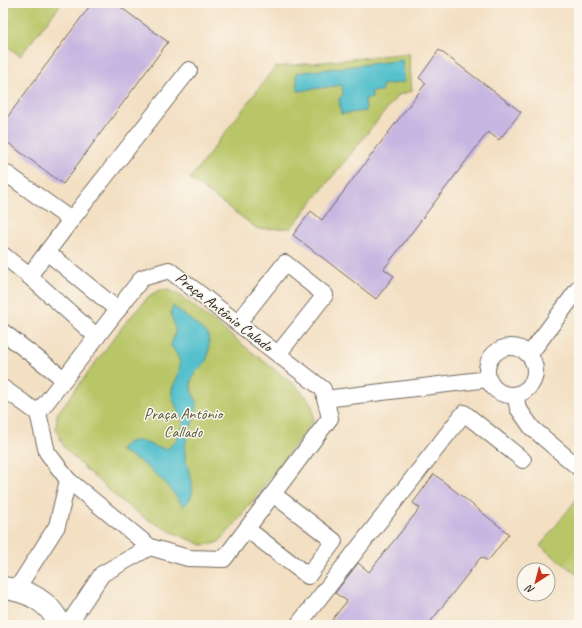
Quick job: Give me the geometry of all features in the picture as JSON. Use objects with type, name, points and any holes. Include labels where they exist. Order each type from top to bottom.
[{"type":"street","points":[[10,589],[29,594],[40,600],[50,609],[60,625]]},
{"type":"lane","points":[[29,276],[189,70]]},
{"type":"lane","points":[[3,171],[71,220]]},
{"type":"lane","points":[[47,252],[118,310]]},
{"type":"lane","points":[[3,255],[29,276],[97,337]]},
{"type":"lane","points":[[238,323],[285,263],[325,295],[278,354]]},
{"type":"lane","name":"Praça Antônio Calado","points":[[170,270],[238,323],[322,389],[330,418],[224,559],[188,558],[150,547],[68,480],[46,452],[38,413],[142,278],[170,270]]},
{"type":"lane","points":[[529,354],[579,288]]},
{"type":"lane","points":[[3,332],[64,379]]},
{"type":"lane","points":[[507,347],[515,347],[529,354],[535,368],[533,383],[522,393],[514,395],[499,392],[488,379],[487,371],[489,362],[493,355],[499,350],[507,347]]},
{"type":"lane","points":[[325,398],[488,379]]},
{"type":"lane","points":[[3,388],[38,413]]},
{"type":"lane","points":[[514,395],[518,408],[532,428],[579,468]]},
{"type":"lane","points":[[298,625],[464,414],[523,460]]},
{"type":"lane","points":[[10,589],[57,526],[68,480]]},
{"type":"lane","points":[[274,494],[334,541],[361,544]]},
{"type":"lane","points":[[247,529],[308,576],[319,598]]},
{"type":"lane","points":[[308,576],[334,541]]},
{"type":"lane","points":[[68,625],[102,574],[150,547]]},
{"type":"green space","points":[[3,3],[62,3],[20,56],[3,43]]},
{"type":"green space","points":[[409,53],[412,91],[398,95],[291,228],[258,229],[190,179],[275,67]]},
{"type":"green space","name":"Praça Antônio Callado","points":[[159,290],[169,290],[178,294],[298,388],[308,399],[313,410],[313,421],[235,524],[219,542],[213,544],[202,545],[172,532],[145,518],[121,501],[80,464],[64,447],[56,429],[57,414],[123,326],[149,296]]},
{"type":"green space","points":[[579,496],[579,576],[540,546]]},
{"type":"water","points":[[402,60],[405,82],[382,85],[382,91],[371,92],[372,98],[365,99],[366,111],[341,114],[339,98],[343,95],[342,85],[298,91],[296,73]]},
{"type":"water","points":[[173,306],[208,334],[209,344],[206,361],[193,376],[191,384],[197,407],[187,438],[185,455],[191,479],[192,491],[190,499],[183,506],[163,481],[147,467],[138,460],[119,450],[126,444],[137,441],[167,449],[176,441],[183,427],[184,423],[172,395],[172,389],[180,366],[179,359],[171,346],[175,331],[171,315]]},
{"type":"building","points":[[92,3],[115,3],[168,42],[63,184],[3,139],[3,123]]},
{"type":"building","points":[[439,50],[521,112],[499,140],[488,132],[384,269],[394,276],[376,299],[293,235],[311,211],[322,220],[426,83],[419,78]]},
{"type":"building","points":[[434,474],[509,534],[488,561],[481,557],[428,625],[328,625],[347,601],[335,593],[358,563],[369,572],[420,508],[413,503]]}]
